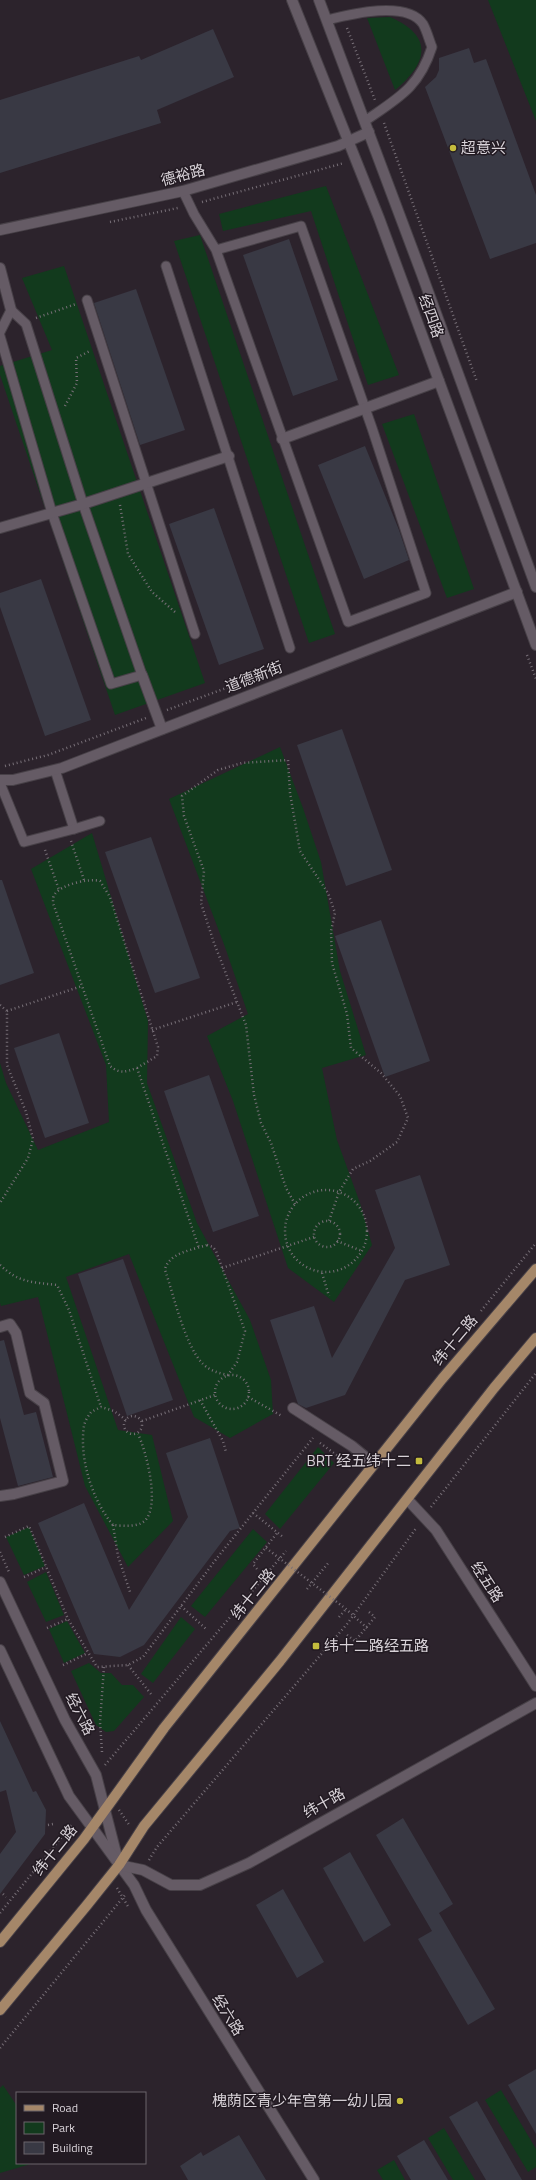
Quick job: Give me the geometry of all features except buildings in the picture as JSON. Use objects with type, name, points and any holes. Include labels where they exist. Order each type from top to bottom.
[{"type":"main road","name":"纬十二路","points":[[0,1942],[91,1829],[164,1728],[374,1464],[458,1360],[536,1269]]},
{"type":"main road","points":[[0,2010],[119,1864],[144,1826],[280,1661],[332,1592],[408,1500],[494,1388],[536,1338]]},
{"type":"street","name":"经四路","points":[[292,0],[439,381],[536,645]]},
{"type":"street","name":"经四路","points":[[319,0],[535,581]]},
{"type":"street","name":"德裕路","points":[[0,230],[183,191],[348,142],[369,132]]},
{"type":"street","points":[[0,268],[11,310]]},
{"type":"street","points":[[282,438],[439,381]]},
{"type":"street","points":[[0,528],[84,504],[229,456]]},
{"type":"street","name":"道德新街","points":[[0,782],[55,770],[517,592]]},
{"type":"street","points":[[142,674],[162,729]]},
{"type":"street","points":[[0,1327],[10,1324],[16,1333],[30,1393],[44,1404],[63,1481],[14,1494],[0,1496]]},
{"type":"street","points":[[294,1408],[352,1446],[374,1464]]},
{"type":"street","name":"经五路","points":[[408,1500],[436,1530],[536,1686]]},
{"type":"street","name":"经六路","points":[[0,1582],[65,1720],[96,1775],[119,1864]]},
{"type":"street","name":"经六路","points":[[0,1650],[69,1796],[91,1829],[134,1885],[146,1910],[314,2180]]},
{"type":"street","name":"纬十路","points":[[119,1864],[143,1870],[171,1885],[200,1885],[249,1863],[536,1703]]},
{"type":"lane","points":[[327,20],[370,10],[391,9],[412,14],[422,23],[432,48],[419,78],[401,96],[365,121]]},
{"type":"lane","points":[[183,191],[194,214],[216,250],[348,622],[426,593],[365,408],[300,226],[216,250]]},
{"type":"lane","points":[[166,266],[229,456],[290,648]]},
{"type":"lane","points":[[87,300],[194,631]]},
{"type":"lane","points":[[0,332],[11,310],[26,324],[84,504],[142,674],[111,684],[52,513],[0,336]]},
{"type":"lane","points":[[55,770],[71,830]]},
{"type":"lane","points":[[0,782],[24,842],[71,830],[100,820]]},
{"type":"path","points":[[343,16],[379,111],[477,383]]},
{"type":"path","points":[[24,322],[87,300]]},
{"type":"path","points":[[58,422],[77,383],[76,358],[102,346]]},
{"type":"path","points":[[118,492],[128,554],[152,592],[194,631]]},
{"type":"path","points":[[295,1204],[286,1188],[271,1143],[261,1123],[254,1095],[246,1025],[214,942],[201,903],[204,871],[184,816],[182,796],[218,770],[242,763],[288,760],[290,793],[300,851],[328,893],[335,913],[331,931],[332,963],[346,1014],[351,1048],[381,1073],[400,1096],[408,1118],[397,1142],[370,1161],[354,1169],[339,1192],[329,1222]]},
{"type":"path","points":[[71,830],[84,880]]},
{"type":"path","points":[[41,838],[59,890]]},
{"type":"path","points":[[93,879],[100,881],[110,897],[158,1047],[157,1056],[137,1068],[123,1073],[116,1071],[110,1066],[53,903],[54,895],[59,890],[84,880],[93,879]]},
{"type":"path","points":[[7,1011],[82,986]]},
{"type":"path","points":[[152,1030],[237,1002]]},
{"type":"path","points":[[0,1005],[7,1011],[7,1065],[26,1112],[33,1139],[28,1158],[0,1203]]},
{"type":"path","points":[[137,1068],[199,1248]]},
{"type":"path","points":[[331,1189],[339,1192],[356,1202],[365,1214],[368,1228],[366,1243],[362,1251],[350,1266],[336,1272],[322,1273],[308,1268],[296,1260],[287,1248],[285,1234],[286,1219],[295,1204],[303,1196],[316,1190],[331,1189]]},
{"type":"path","points":[[329,1222],[333,1222],[338,1227],[340,1234],[337,1241],[332,1246],[324,1246],[318,1243],[314,1237],[315,1230],[319,1224],[329,1222]]},
{"type":"path","points":[[222,1268],[287,1248],[314,1237]]},
{"type":"path","points":[[337,1241],[362,1251]]},
{"type":"path","points":[[477,1316],[536,1243]]},
{"type":"path","points":[[222,1268],[213,1246],[207,1245],[173,1257],[167,1262],[165,1270],[192,1351],[204,1365],[214,1372],[228,1375],[237,1376],[244,1380],[248,1388],[248,1397],[243,1404],[235,1408],[226,1408],[219,1403],[215,1395],[216,1386],[220,1379],[228,1375],[238,1362],[246,1331],[222,1268]]},
{"type":"path","points":[[0,1264],[7,1271],[24,1282],[57,1285],[69,1310],[101,1407]]},
{"type":"path","points":[[322,1273],[330,1296]]},
{"type":"path","points":[[143,1870],[157,1847],[347,1624],[424,1516],[536,1374]]},
{"type":"path","points":[[142,1421],[215,1395]]},
{"type":"path","points":[[200,1400],[223,1441],[226,1452]]},
{"type":"path","points":[[126,1420],[114,1411],[101,1407],[91,1412],[84,1425],[84,1447],[87,1470],[103,1512],[113,1525],[118,1556],[130,1592]]},
{"type":"path","points":[[126,1420],[134,1416],[142,1421]]},
{"type":"path","points":[[126,1420],[125,1429],[133,1434],[138,1434]]},
{"type":"path","points":[[138,1434],[143,1426],[142,1421]]},
{"type":"path","points":[[113,1525],[135,1525],[147,1519],[151,1510],[149,1471],[145,1461],[144,1448],[138,1434]]},
{"type":"path","points":[[5,1537],[29,1526],[68,1619],[96,1666],[104,1667],[128,1665],[143,1656],[313,1438]]},
{"type":"path","points":[[253,1513],[283,1537]]},
{"type":"path","points":[[257,1569],[253,1564],[277,1533]]},
{"type":"path","points":[[96,1775],[291,1545]]},
{"type":"path","points":[[266,1548],[346,1609],[367,1628]]},
{"type":"path","points":[[307,1589],[329,1562]]},
{"type":"path","points":[[24,1577],[46,1567]]},
{"type":"path","points":[[181,1606],[206,1629]]},
{"type":"path","points":[[339,1617],[346,1609]]},
{"type":"path","points":[[347,1635],[355,1641],[375,1617],[369,1612]]},
{"type":"path","points":[[46,1628],[68,1619]]},
{"type":"path","points":[[63,1666],[88,1654]]},
{"type":"path","points":[[128,1665],[151,1694]]},
{"type":"path","points":[[102,1752],[100,1722],[104,1667]]},
{"type":"path","points":[[0,1913],[81,1813]]},
{"type":"path","points":[[48,1825],[53,1824]]},
{"type":"path","points":[[0,2048],[134,1885]]},
{"type":"path","points":[[3,1894],[6,1897]]},
{"type":"green space","points":[[488,0],[536,0],[536,121]]},
{"type":"green space","points":[[390,17],[404,24],[414,33],[420,41],[421,50],[420,60],[414,70],[395,90],[367,18]]},
{"type":"green space","points":[[326,186],[399,375],[368,385],[311,211],[223,231],[219,214]]},
{"type":"green space","points":[[200,235],[335,634],[309,643],[174,241]]},
{"type":"green space","points":[[64,266],[205,683],[115,715],[0,375],[0,366],[52,350],[22,278]]},
{"type":"green space","points":[[414,414],[474,589],[447,598],[382,424]]},
{"type":"green space","points":[[280,747],[321,862],[340,971],[366,1055],[322,1068],[337,1140],[360,1203],[372,1245],[334,1302],[288,1268],[233,1101],[207,1036],[248,1014],[225,947],[169,799]]},
{"type":"green space","points":[[92,833],[148,1021],[147,1083],[197,1223],[250,1320],[271,1380],[273,1414],[230,1438],[194,1417],[129,1254],[66,1277],[118,1430],[152,1435],[173,1521],[128,1567],[85,1486],[38,1297],[1,1306],[0,1303],[0,1063],[6,1083],[38,1150],[109,1122],[106,1065],[31,869]]},
{"type":"green space","points":[[318,1447],[334,1463],[280,1529],[265,1514]]},
{"type":"green space","points":[[29,1527],[45,1566],[24,1575],[6,1537]]},
{"type":"green space","points":[[253,1529],[267,1542],[205,1617],[191,1606]]},
{"type":"green space","points":[[46,1572],[64,1615],[46,1622],[27,1582]]},
{"type":"green space","points":[[181,1617],[195,1629],[153,1683],[141,1674]]},
{"type":"green space","points":[[67,1621],[85,1653],[64,1663],[49,1629]]},
{"type":"green space","points":[[89,1663],[101,1673],[111,1673],[122,1685],[133,1685],[144,1697],[114,1731],[106,1732],[96,1725],[71,1671]]},
{"type":"green space","points":[[3,2085],[16,2104],[16,2164],[31,2164],[0,2173],[0,2088]]},
{"type":"green space","points":[[501,2090],[536,2149],[536,2167],[528,2172],[485,2100]]},
{"type":"green space","points":[[444,2128],[475,2180],[453,2180],[428,2138]]},
{"type":"green space","points":[[394,2160],[405,2180],[383,2180],[377,2170]]},
{"type":"place","name":"超意兴","points":[[453,148]]},
{"type":"place","name":"BRT 经五纬十二","points":[[419,1461]]},
{"type":"place","name":"纬十二路经五路","points":[[316,1646]]},
{"type":"place","name":"槐荫区青少年宫第一幼儿园","points":[[400,2101]]}]
